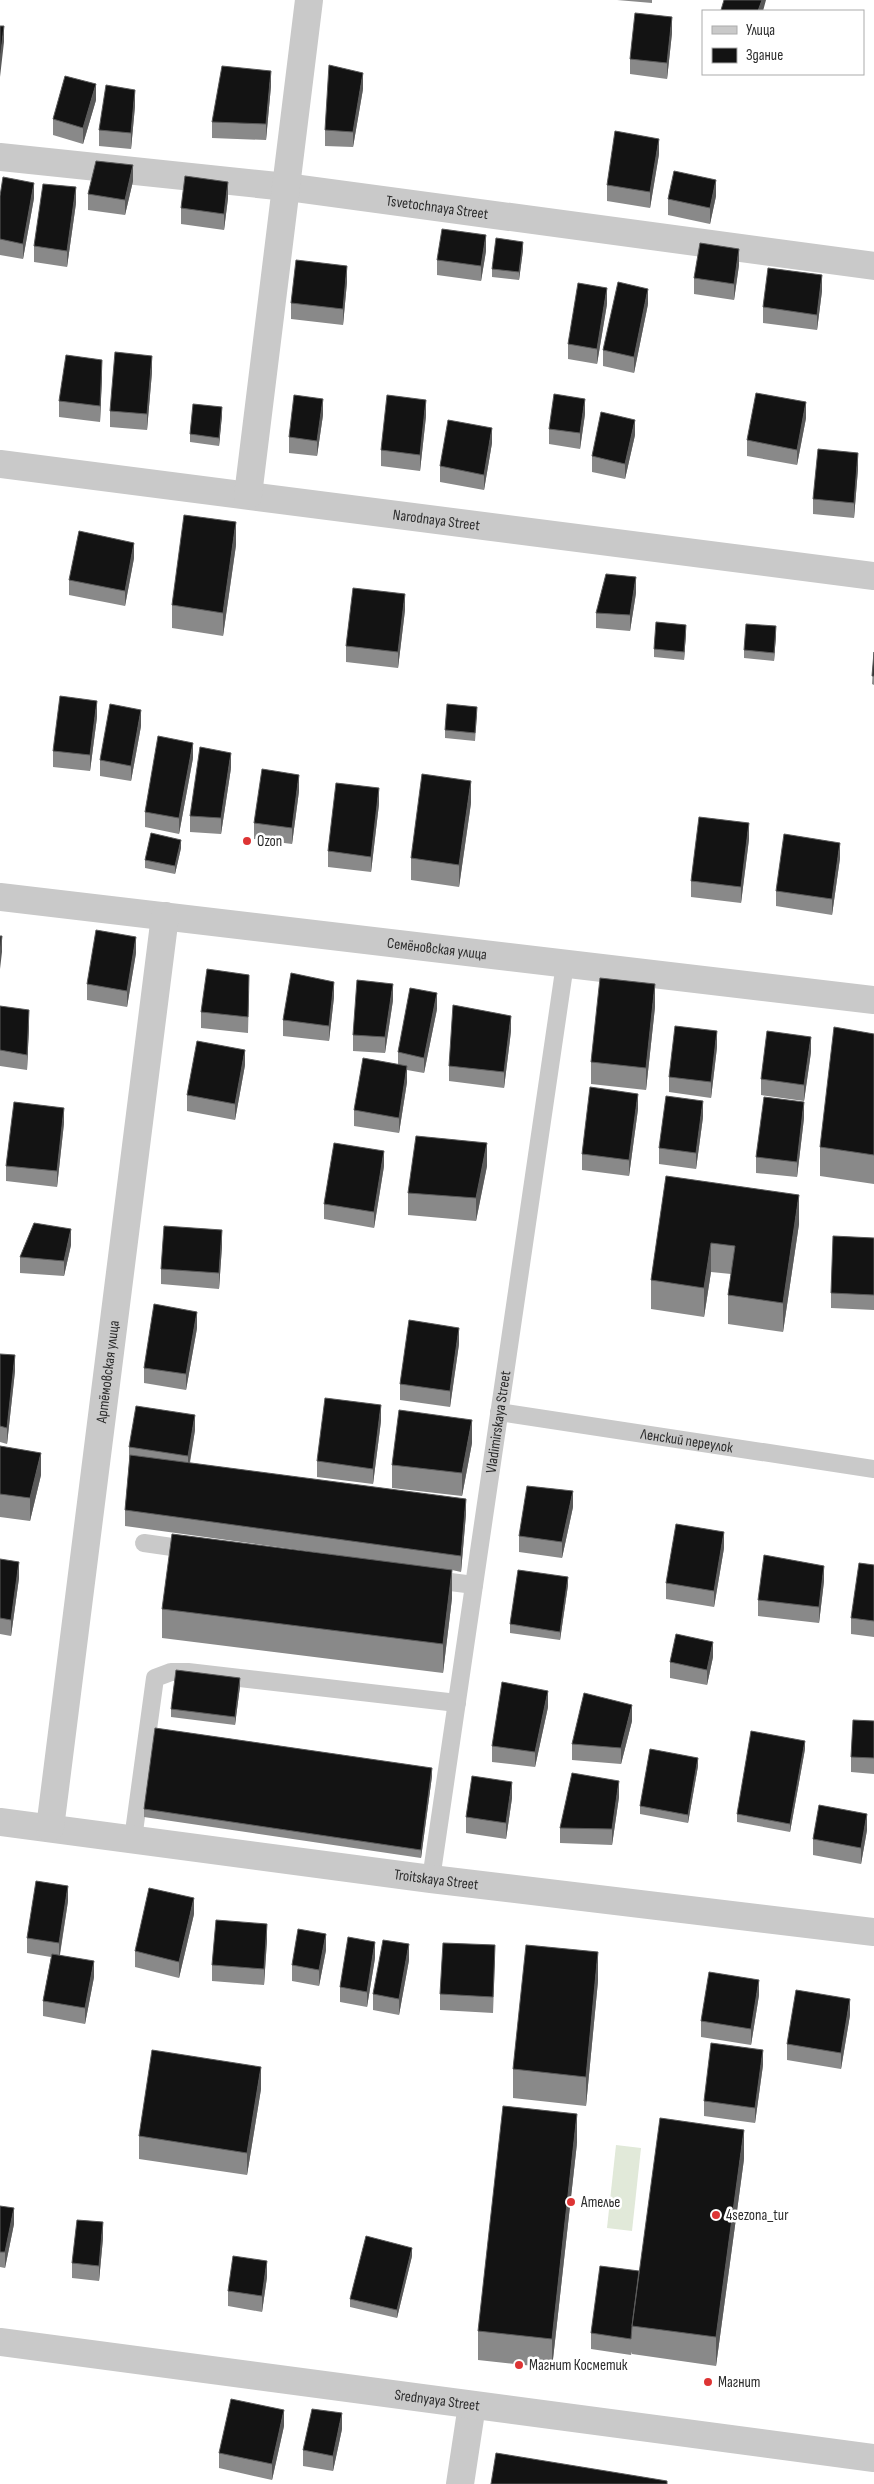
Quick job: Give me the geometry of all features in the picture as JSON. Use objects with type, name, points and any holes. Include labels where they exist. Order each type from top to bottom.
[{"type":"street","points":[[248,495],[309,0]]},
{"type":"street","name":"Tsvetochnaya Street","points":[[0,157],[287,187],[874,266]]},
{"type":"street","name":"Narodnaya Street","points":[[0,464],[874,576]]},
{"type":"street","name":"Семёновская улица","points":[[0,897],[874,1000]]},
{"type":"street","name":"Артёмовская улица","points":[[50,1828],[165,916]]},
{"type":"street","name":"Troitskaya Street","points":[[0,1822],[431,1879],[874,1932]]},
{"type":"street","name":"Srednyaya Street","points":[[0,2342],[874,2458]]},
{"type":"street","points":[[460,2484],[472,2405]]},
{"type":"lane","name":"Vladimirskaya Street","points":[[431,1879],[565,964]]},
{"type":"lane","name":"Ленский переулок","points":[[499,1412],[874,1469]]},
{"type":"lane","points":[[144,1543],[213,1552]]},
{"type":"lane","points":[[411,1577],[474,1585]]},
{"type":"lane","points":[[134,1839],[155,1678],[171,1672],[188,1672],[457,1704]]},
{"type":"green space","points":[[616,2145],[641,2148],[632,2231],[607,2228]]},
{"type":"building","points":[[724,0],[762,0],[758,10],[721,10]]},
{"type":"building","points":[[635,13],[672,17],[667,63],[630,59]]},
{"type":"building","points":[[0,26],[4,26],[0,61]]},
{"type":"building","points":[[329,65],[363,73],[353,132],[325,130]]},
{"type":"building","points":[[222,66],[271,71],[266,124],[212,122]]},
{"type":"building","points":[[65,76],[96,84],[83,128],[53,119]]},
{"type":"building","points":[[106,85],[135,90],[131,133],[99,130]]},
{"type":"building","points":[[615,131],[659,139],[650,192],[607,185]]},
{"type":"building","points":[[96,161],[133,165],[125,200],[88,194]]},
{"type":"building","points":[[674,171],[716,180],[710,208],[668,199]]},
{"type":"building","points":[[185,176],[228,182],[224,214],[181,208]]},
{"type":"building","points":[[3,177],[34,183],[23,244],[0,239],[0,196]]},
{"type":"building","points":[[43,184],[76,187],[67,251],[34,246]]},
{"type":"building","points":[[442,229],[486,235],[481,266],[437,260]]},
{"type":"building","points":[[496,238],[523,242],[519,272],[492,269]]},
{"type":"building","points":[[700,243],[739,249],[734,284],[694,278]]},
{"type":"building","points":[[296,260],[347,266],[343,309],[291,303]]},
{"type":"building","points":[[768,268],[822,275],[817,315],[763,307]]},
{"type":"building","points":[[618,282],[648,289],[634,357],[603,350]]},
{"type":"building","points":[[578,283],[607,288],[597,349],[568,344]]},
{"type":"building","points":[[115,352],[152,356],[147,414],[110,411]]},
{"type":"building","points":[[66,355],[102,360],[100,406],[59,401]]},
{"type":"building","points":[[756,393],[806,402],[797,450],[747,440]]},
{"type":"building","points":[[554,394],[585,399],[580,433],[549,429]]},
{"type":"building","points":[[294,395],[323,399],[317,441],[289,437]]},
{"type":"building","points":[[387,395],[426,400],[420,455],[381,450]]},
{"type":"building","points":[[193,404],[222,407],[219,438],[190,434]]},
{"type":"building","points":[[601,412],[635,420],[625,464],[592,456]]},
{"type":"building","points":[[448,420],[492,428],[484,475],[440,466]]},
{"type":"building","points":[[818,449],[858,453],[854,503],[813,499]]},
{"type":"building","points":[[184,515],[236,522],[223,613],[172,605]]},
{"type":"building","points":[[79,531],[134,543],[125,591],[69,580]]},
{"type":"building","points":[[606,574],[636,577],[630,615],[596,613]]},
{"type":"building","points":[[353,588],[405,594],[398,652],[346,646]]},
{"type":"building","points":[[656,622],[686,625],[684,652],[654,649]]},
{"type":"building","points":[[746,624],[776,626],[774,653],[744,650]]},
{"type":"building","points":[[874,652],[874,676],[872,676]]},
{"type":"building","points":[[60,696],[97,701],[90,755],[53,751]]},
{"type":"building","points":[[110,704],[141,710],[131,766],[100,760]]},
{"type":"building","points":[[447,704],[477,707],[475,733],[445,730]]},
{"type":"building","points":[[158,736],[193,743],[179,818],[145,812]]},
{"type":"building","points":[[200,747],[231,753],[221,818],[190,816]]},
{"type":"building","points":[[262,769],[299,775],[292,828],[254,823]]},
{"type":"building","points":[[422,774],[471,781],[459,865],[411,858]]},
{"type":"building","points":[[336,783],[379,788],[371,857],[328,851]]},
{"type":"building","points":[[699,817],[749,823],[741,887],[691,881]]},
{"type":"building","points":[[151,833],[181,840],[175,866],[145,860]]},
{"type":"building","points":[[784,834],[840,843],[832,899],[776,891]]},
{"type":"building","points":[[96,930],[136,937],[127,991],[87,984]]},
{"type":"building","points":[[0,936],[2,936],[0,954]]},
{"type":"building","points":[[207,969],[249,975],[248,1017],[201,1012]]},
{"type":"building","points":[[291,973],[334,982],[329,1026],[283,1020]]},
{"type":"building","points":[[600,978],[655,984],[646,1068],[591,1062]]},
{"type":"building","points":[[357,980],[393,984],[385,1037],[353,1035]]},
{"type":"building","points":[[410,988],[437,993],[424,1058],[398,1052]]},
{"type":"building","points":[[453,1005],[511,1016],[504,1072],[449,1066]]},
{"type":"building","points":[[0,1006],[29,1010],[27,1055],[0,1050]]},
{"type":"building","points":[[675,1026],[717,1031],[711,1082],[669,1077]]},
{"type":"building","points":[[834,1027],[874,1034],[874,1155],[820,1147]]},
{"type":"building","points":[[767,1031],[811,1037],[804,1085],[761,1079]]},
{"type":"building","points":[[197,1041],[245,1050],[235,1104],[187,1095]]},
{"type":"building","points":[[363,1058],[407,1066],[399,1118],[354,1110]]},
{"type":"building","points":[[590,1087],[638,1094],[629,1160],[582,1154]]},
{"type":"building","points":[[666,1096],[703,1101],[696,1153],[659,1148]]},
{"type":"building","points":[[764,1097],[804,1102],[797,1162],[756,1157]]},
{"type":"building","points":[[14,1102],[64,1108],[57,1171],[6,1166]]},
{"type":"building","points":[[416,1136],[487,1143],[476,1198],[408,1193]]},
{"type":"building","points":[[334,1143],[384,1151],[374,1212],[324,1204]]},
{"type":"building","points":[[666,1176],[799,1195],[783,1303],[728,1295],[735,1246],[711,1243],[704,1288],[651,1280]]},
{"type":"building","points":[[34,1223],[71,1229],[64,1261],[20,1257]]},
{"type":"building","points":[[164,1226],[222,1230],[219,1273],[161,1269]]},
{"type":"building","points":[[833,1236],[874,1238],[874,1295],[831,1293]]},
{"type":"building","points":[[154,1304],[197,1312],[186,1374],[144,1368]]},
{"type":"building","points":[[409,1320],[459,1328],[450,1391],[400,1384]]},
{"type":"building","points":[[0,1354],[15,1355],[7,1428],[0,1426]]},
{"type":"building","points":[[325,1398],[381,1405],[373,1469],[317,1461]]},
{"type":"building","points":[[136,1406],[195,1415],[188,1456],[129,1447]]},
{"type":"building","points":[[399,1410],[472,1420],[462,1473],[392,1465]]},
{"type":"building","points":[[0,1446],[41,1453],[30,1498],[0,1494]]},
{"type":"building","points":[[130,1455],[466,1499],[461,1556],[125,1510]]},
{"type":"building","points":[[527,1486],[573,1491],[562,1542],[519,1536]]},
{"type":"building","points":[[676,1524],[724,1532],[714,1591],[666,1583]]},
{"type":"building","points":[[172,1534],[452,1570],[443,1644],[162,1609]]},
{"type":"building","points":[[764,1555],[824,1566],[819,1607],[758,1600]]},
{"type":"building","points":[[0,1559],[19,1562],[11,1620],[0,1618]]},
{"type":"building","points":[[859,1563],[874,1565],[874,1621],[851,1618]]},
{"type":"building","points":[[518,1570],[568,1577],[560,1632],[510,1624]]},
{"type":"building","points":[[676,1634],[713,1642],[707,1670],[670,1662]]},
{"type":"building","points":[[176,1670],[240,1678],[235,1717],[171,1709]]},
{"type":"building","points":[[502,1682],[548,1691],[535,1752],[492,1746]]},
{"type":"building","points":[[584,1693],[632,1705],[621,1748],[572,1744]]},
{"type":"building","points":[[853,1720],[874,1721],[874,1758],[851,1757]]},
{"type":"building","points":[[155,1728],[432,1768],[421,1850],[144,1809]]},
{"type":"building","points":[[751,1731],[805,1741],[790,1824],[737,1814]]},
{"type":"building","points":[[650,1749],[698,1758],[688,1815],[640,1806]]},
{"type":"building","points":[[572,1773],[619,1781],[612,1829],[560,1828]]},
{"type":"building","points":[[472,1776],[512,1782],[506,1823],[466,1817]]},
{"type":"building","points":[[819,1805],[867,1814],[861,1848],[813,1839]]},
{"type":"building","points":[[36,1881],[68,1886],[59,1943],[27,1938]]},
{"type":"building","points":[[149,1888],[194,1898],[179,1962],[135,1951]]},
{"type":"building","points":[[216,1920],[267,1924],[264,1969],[212,1965]]},
{"type":"building","points":[[298,1929],[326,1934],[319,1970],[292,1965]]},
{"type":"building","points":[[348,1937],[375,1942],[367,1992],[340,1987]]},
{"type":"building","points":[[383,1940],[409,1944],[399,1999],[373,1994]]},
{"type":"building","points":[[443,1943],[495,1945],[493,1997],[440,1994]]},
{"type":"building","points":[[526,1945],[598,1952],[586,2077],[513,2069]]},
{"type":"building","points":[[52,1954],[94,1961],[85,2008],[43,2001]]},
{"type":"building","points":[[709,1972],[759,1980],[751,2029],[701,2021]]},
{"type":"building","points":[[796,1990],[850,1999],[841,2053],[787,2044]]},
{"type":"building","points":[[711,2043],[763,2050],[755,2108],[704,2101]]},
{"type":"building","points":[[152,2050],[261,2067],[247,2153],[139,2136]]},
{"type":"building","points":[[503,2106],[577,2114],[552,2339],[478,2331]]},
{"type":"building","points":[[660,2118],[744,2130],[716,2337],[632,2326]]},
{"type":"building","points":[[0,2206],[14,2208],[5,2252],[0,2252]]},
{"type":"building","points":[[77,2220],[103,2222],[99,2266],[72,2263]]},
{"type":"building","points":[[366,2236],[412,2248],[397,2310],[350,2299]]},
{"type":"building","points":[[233,2256],[267,2261],[262,2296],[228,2291]]},
{"type":"building","points":[[600,2266],[639,2271],[631,2339],[591,2333]]},
{"type":"building","points":[[231,2399],[284,2410],[272,2464],[219,2453]]},
{"type":"building","points":[[312,2409],[342,2413],[333,2456],[303,2450]]},
{"type":"building","points":[[496,2453],[667,2481],[667,2484],[491,2484]]},
{"type":"place","name":"Ozon","points":[[247,841]]},
{"type":"place","name":"Ателье","points":[[571,2202]]},
{"type":"place","name":"4sezona_tur","points":[[716,2215]]},
{"type":"place","name":"Магнит Косметик","points":[[519,2365]]},
{"type":"place","name":"Магнит","points":[[708,2382]]}]
